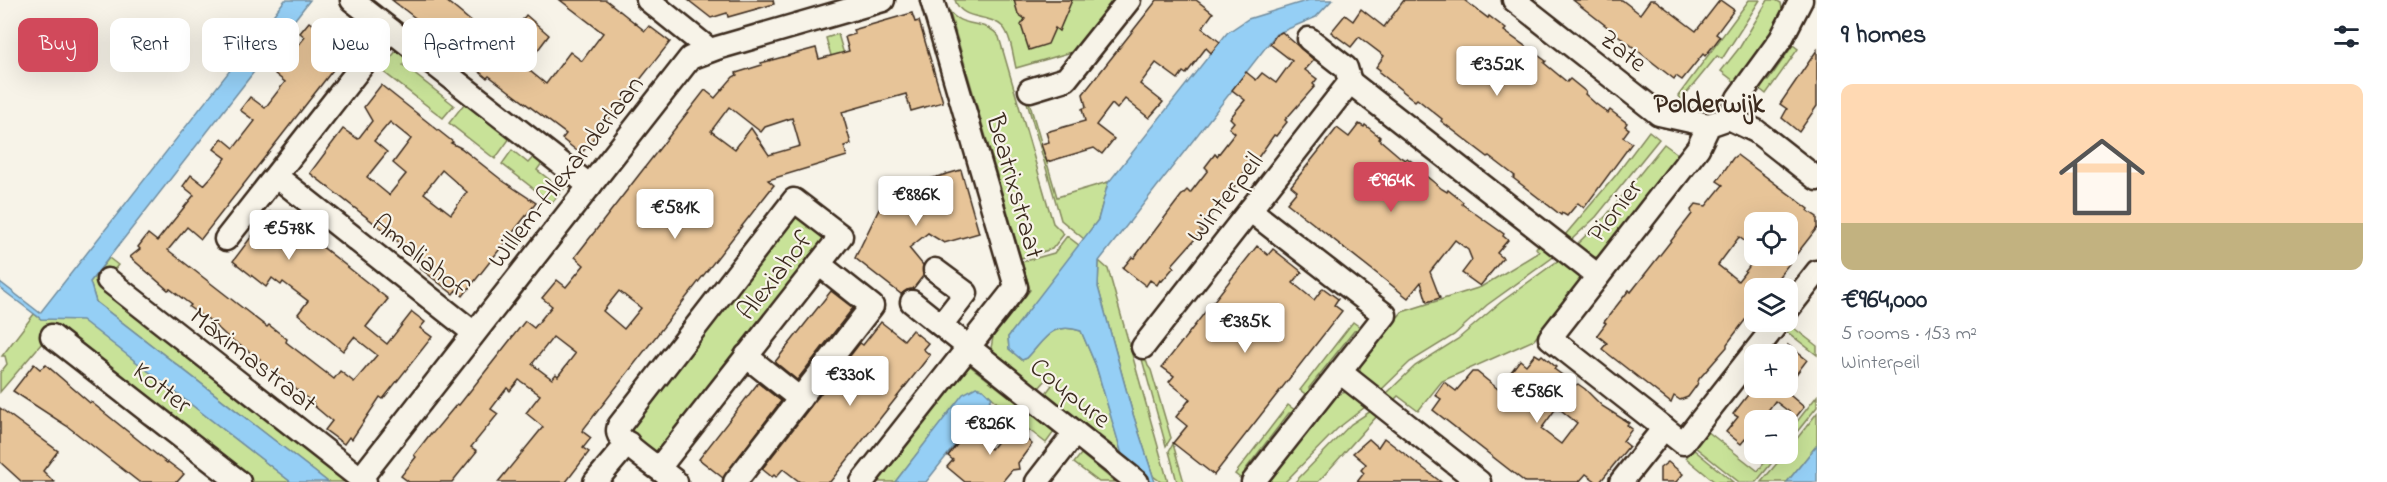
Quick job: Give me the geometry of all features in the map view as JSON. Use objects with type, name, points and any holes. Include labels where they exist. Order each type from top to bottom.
[{"type":"street","points":[[352,0],[375,18]]},
{"type":"street","points":[[648,0],[710,50]]},
{"type":"street","name":"Willem-Alexanderlaan","points":[[363,480],[474,333],[690,58],[710,50],[883,0]]},
{"type":"street","name":"Beatrixstraat","points":[[862,482],[1016,286],[932,0]]},
{"type":"street","points":[[1030,90],[1063,81],[1069,77],[1129,0]]},
{"type":"street","name":"Zate","points":[[1514,0],[1659,114],[1719,122],[1756,131],[1817,179]]},
{"type":"street","name":"Pionier","points":[[1664,428],[1550,338],[1738,98],[1781,39],[1800,1]]},
{"type":"street","points":[[390,30],[590,186]]},
{"type":"street","points":[[1309,39],[1346,68],[1350,82],[1598,276]]},
{"type":"street","points":[[226,239],[357,72]]},
{"type":"street","name":"Winterpeil","points":[[1143,347],[1350,82]]},
{"type":"street","name":"Amaliahof","points":[[276,176],[474,333]]},
{"type":"street","name":"Alexiahof","points":[[794,200],[841,236],[819,264],[746,356],[668,475],[618,434],[621,422],[794,200]]},
{"type":"street","points":[[1250,210],[1384,315],[1253,482]]},
{"type":"street","points":[[735,482],[872,306],[819,264]]},
{"type":"street","points":[[935,270],[966,293],[941,324]]},
{"type":"street","points":[[1798,296],[1817,272]]},
{"type":"street","name":"Máximastraat","points":[[108,280],[363,480]]},
{"type":"street","name":"Coupure","points":[[912,302],[1132,478]]},
{"type":"street","points":[[1621,482],[1664,428],[1683,443],[1770,332]]},
{"type":"street","name":"Kotter","points":[[52,336],[239,482]]},
{"type":"street","points":[[746,356],[800,399]]},
{"type":"street","points":[[1340,372],[1479,482]]},
{"type":"street","points":[[1036,482],[1075,433]]},
{"type":"street","points":[[595,482],[628,443]]},
{"type":"green space","points":[[955,0],[1115,0],[1075,51],[1016,68],[1010,41],[1003,27],[991,20],[963,12]]},
{"type":"green space","points":[[1749,0],[1760,0],[1722,59],[1717,56],[1682,99],[1678,96]]},
{"type":"green space","points":[[1768,0],[1781,3],[1784,21],[1739,85],[1721,71],[1740,47]]},
{"type":"green space","points":[[949,10],[959,20],[988,28],[999,37],[1053,223],[1064,234],[1052,249],[1021,258]]},
{"type":"green space","points":[[838,34],[859,105],[846,108],[826,38]]},
{"type":"green space","points":[[1793,45],[1798,49],[1766,94],[1755,85],[1758,81],[1768,81]]},
{"type":"green space","points":[[400,46],[402,47],[402,72],[412,72],[454,105],[443,118],[384,72],[390,72],[390,59]]},
{"type":"green space","points":[[1028,98],[1057,197],[1111,181],[1108,183],[1098,220],[1084,239],[1061,220],[1026,99]]},
{"type":"green space","points":[[468,99],[513,134],[495,159],[449,123]]},
{"type":"green space","points":[[1649,131],[1659,139],[1596,217],[1571,240],[1565,235],[1616,175]]},
{"type":"green space","points":[[1664,144],[1683,158],[1601,255],[1592,257],[1576,245],[1606,216]]},
{"type":"green space","points":[[512,150],[528,163],[537,153],[545,159],[537,170],[558,186],[567,176],[571,180],[552,203],[502,164]]},
{"type":"green space","points":[[796,214],[826,237],[656,454],[628,434],[630,421]]},
{"type":"green space","points":[[1067,236],[1080,246],[1008,337],[1009,349],[1022,360],[1027,358],[1044,338],[1056,330],[1063,328],[1081,331],[1096,366],[1122,453],[1046,393],[1052,385],[1046,380],[1039,388],[995,354],[991,348],[993,337],[1030,290],[1022,262],[1054,253]]},
{"type":"green space","points":[[1539,244],[1553,255],[1552,258],[1487,305],[1454,335],[1410,362],[1381,390],[1360,373],[1360,364],[1402,312],[1481,287],[1539,252],[1536,248]]},
{"type":"green space","points":[[109,258],[118,265],[101,285],[353,482],[328,482],[96,302],[90,282]]},
{"type":"green space","points":[[1559,260],[1579,276],[1580,280],[1534,340],[1442,381],[1418,411],[1398,396],[1394,400],[1386,394],[1415,366],[1458,339],[1501,302]]},
{"type":"green space","points":[[1099,261],[1108,269],[1168,482],[1161,482],[1153,476],[1132,411],[1098,287]]},
{"type":"green space","points":[[34,314],[41,319],[82,319],[291,482],[250,482],[54,329],[0,392],[0,373],[7,364],[5,356],[2,356]]},
{"type":"green space","points":[[1353,322],[1364,330],[1354,331],[1309,388],[1311,398],[1300,390]]},
{"type":"green space","points":[[1798,331],[1817,346],[1817,355],[1787,332]]},
{"type":"green space","points":[[1143,351],[1171,438],[1166,446],[1140,352]]},
{"type":"green space","points":[[970,366],[1020,405],[1013,413],[1017,416],[1023,407],[1054,432],[1046,443],[1015,419],[983,389],[963,395],[895,482],[870,482],[963,371]]},
{"type":"green space","points":[[1346,392],[1365,407],[1337,429],[1285,482],[1262,482],[1336,395]]},
{"type":"green space","points":[[1817,396],[1817,407],[1798,431],[1798,420]]},
{"type":"green space","points":[[1288,405],[1299,413],[1289,413],[1245,470],[1244,481],[1235,474]]},
{"type":"green space","points":[[1371,411],[1377,416],[1318,482],[1295,482],[1351,424]]},
{"type":"green space","points":[[1817,413],[1817,445],[1787,482],[1761,482],[1777,464],[1798,464],[1798,437]]},
{"type":"green space","points":[[1707,431],[1744,460],[1744,464],[1749,464],[1758,471],[1763,464],[1771,464],[1756,482],[1739,482],[1695,447]]},
{"type":"green space","points":[[1173,444],[1184,482],[1177,482],[1169,451]]},
{"type":"green space","points":[[1693,449],[1733,482],[1715,482],[1686,458]]},
{"type":"green space","points":[[1081,454],[1115,482],[1099,482],[1074,463]]},
{"type":"water","points":[[285,0],[310,0],[296,18],[271,18]]},
{"type":"water","points":[[1309,0],[1332,0],[1316,17],[1276,34],[1099,261],[1098,287],[1132,411],[1155,482],[1130,482],[1096,366],[1081,331],[1063,328],[1056,330],[1044,338],[1027,358],[1022,360],[1009,349],[1008,337],[1098,220],[1108,183],[1227,33],[1248,19]]},
{"type":"water","points":[[229,72],[254,72],[90,282],[96,302],[328,482],[291,482],[82,320],[41,319],[0,288],[0,282],[40,313]]},
{"type":"water","points":[[976,387],[983,389],[992,398],[926,482],[895,482],[963,394]]},
{"type":"water","points":[[1817,445],[1817,482],[1787,482]]},
{"type":"building","points":[[392,0],[445,0],[467,18],[415,18]]},
{"type":"building","points":[[560,0],[606,0],[645,31],[649,26],[670,42],[581,154],[562,139],[566,134],[489,76],[487,78],[480,72],[531,72],[546,84],[570,52],[582,61],[603,33]]},
{"type":"building","points":[[688,0],[773,0],[774,4],[728,17],[727,13],[711,18]]},
{"type":"building","points":[[1014,0],[1072,0],[1059,31],[1055,28],[1048,44],[1029,50],[1021,25],[1025,19],[1018,14]]},
{"type":"building","points":[[1157,0],[1196,0],[1213,13],[1202,28],[1220,42],[1211,53],[1206,48],[1186,74],[1183,72],[1178,79],[1156,63],[1140,84],[1163,102],[1149,118],[1125,99],[1117,109],[1112,104],[1096,125],[1114,139],[1102,154],[1094,148],[1047,162],[1041,144],[1049,142],[1046,132],[1085,121],[1082,109],[1086,107],[1083,94]]},
{"type":"building","points":[[1404,0],[1464,0],[1506,29],[1504,31],[1546,61],[1544,63],[1567,82],[1570,79],[1596,104],[1608,113],[1610,110],[1627,123],[1625,126],[1629,129],[1623,137],[1632,143],[1584,208],[1578,203],[1567,216],[1562,213],[1561,215],[1513,178],[1515,176],[1441,121],[1442,119],[1417,99],[1415,101],[1379,72],[1380,70],[1376,67],[1384,56],[1359,37],[1351,47],[1331,32],[1345,15],[1353,21],[1361,9],[1384,27]]},
{"type":"building","points":[[1573,0],[1622,0],[1640,14],[1650,0],[1655,0],[1696,31],[1720,0],[1734,10],[1716,34],[1720,37],[1682,80],[1676,76],[1674,79]]},
{"type":"building","points":[[912,13],[915,22],[919,21],[943,102],[911,111],[906,94],[842,112],[851,144],[844,146],[847,156],[768,180],[774,185],[582,431],[591,438],[583,448],[589,452],[566,482],[498,482],[543,427],[526,413],[540,395],[519,380],[510,391],[507,388],[491,409],[498,414],[471,447],[477,451],[452,482],[409,482],[401,476],[431,433],[457,404],[459,405],[525,321],[534,328],[552,306],[542,298],[557,280],[566,287],[584,265],[575,257],[705,90],[715,98],[737,75],[736,73],[762,65],[761,63],[816,48],[819,59],[849,51],[845,37],[855,34],[853,30]],"holes":[[[729,107],[761,132],[765,127],[792,118],[800,146],[769,155],[751,128],[735,149],[711,131]],[[619,291],[641,308],[624,329],[603,311]],[[553,337],[575,354],[558,376],[556,374],[552,379],[532,364]]]},
{"type":"building","points":[[309,22],[311,24],[311,72],[331,72],[201,239],[187,227],[168,250],[267,327],[269,325],[287,339],[286,342],[334,379],[340,371],[354,382],[377,355],[354,337],[343,351],[298,314],[308,301],[283,282],[281,285],[272,278],[266,287],[233,261],[270,212],[280,220],[285,213],[317,238],[315,241],[388,299],[366,327],[387,344],[412,312],[425,322],[420,328],[432,337],[383,399],[380,397],[352,439],[349,437],[344,444],[325,430],[332,421],[314,404],[258,360],[260,359],[189,307],[191,305],[170,289],[168,290],[130,257],[140,249],[138,247],[148,234],[157,241],[194,195],[183,186],[191,175],[204,185],[213,175],[226,158],[214,149],[222,138],[234,148],[255,121],[240,110],[250,97],[265,108],[285,82],[275,74],[277,72],[299,72],[299,44],[305,37],[300,33]]},
{"type":"building","points":[[537,25],[549,35],[537,51]]},
{"type":"building","points":[[1282,32],[1314,60],[1305,70],[1317,79],[1313,84],[1315,86],[1285,120],[1287,122],[1276,136],[1274,135],[1247,173],[1245,171],[1219,209],[1217,207],[1200,229],[1202,231],[1172,265],[1174,267],[1157,285],[1150,280],[1146,286],[1123,268],[1132,257],[1134,258],[1181,196],[1187,190],[1190,193],[1208,170],[1205,167],[1235,133],[1229,128],[1234,122],[1230,118],[1245,100],[1232,90],[1246,72],[1256,80],[1262,73],[1276,83],[1292,61],[1270,44],[1276,35]]},
{"type":"building","points":[[1817,50],[1817,106],[1799,132],[1782,118],[1787,109],[1780,104]]},
{"type":"building","points":[[381,85],[453,142],[451,143],[536,203],[463,296],[456,290],[453,294],[420,268],[424,262],[310,173],[343,129],[358,139],[372,121],[364,107]],"holes":[[[390,122],[411,139],[393,163],[406,174],[389,195],[367,177],[387,152],[374,141]],[[442,170],[467,192],[451,214],[424,193]]]},
{"type":"building","points":[[1359,124],[1364,127],[1365,125],[1400,157],[1405,160],[1407,158],[1422,169],[1420,171],[1442,189],[1447,192],[1448,190],[1463,202],[1462,204],[1504,234],[1503,236],[1508,240],[1497,253],[1503,258],[1480,286],[1462,273],[1472,260],[1468,250],[1455,240],[1430,272],[1440,298],[1427,302],[1421,282],[1408,298],[1287,203],[1297,191],[1291,186],[1337,128],[1349,137]]},
{"type":"building","points":[[1737,155],[1809,209],[1808,211],[1817,217],[1817,228],[1798,252],[1798,212],[1744,212],[1744,241],[1739,237],[1718,265],[1738,281],[1750,266],[1787,266],[1778,278],[1744,278],[1744,322],[1727,347],[1699,379],[1688,397],[1680,400],[1674,396],[1671,403],[1602,349],[1607,343],[1597,335],[1606,323],[1604,322],[1629,290],[1631,292],[1692,214],[1691,210],[1696,204],[1706,206],[1723,185],[1717,181]]},
{"type":"building","points":[[961,170],[979,233],[944,243],[928,233],[909,248],[923,265],[923,276],[913,289],[901,294],[855,258],[888,191]]},
{"type":"building","points":[[1257,246],[1268,255],[1273,249],[1302,272],[1293,283],[1314,300],[1323,288],[1338,299],[1334,305],[1342,311],[1214,475],[1173,443],[1187,426],[1176,417],[1190,399],[1169,382],[1174,376],[1162,367]]},
{"type":"building","points":[[831,291],[853,308],[797,380],[775,362]]},
{"type":"building","points":[[881,322],[904,340],[912,330],[928,343],[923,349],[930,355],[830,482],[800,482],[783,469],[776,477],[774,475],[772,477],[762,469],[860,343],[863,345]]},
{"type":"building","points":[[1798,353],[1807,360],[1798,372]]},
{"type":"building","points":[[1535,354],[1540,357],[1542,355],[1556,367],[1554,369],[1585,389],[1602,406],[1629,423],[1627,425],[1632,429],[1623,441],[1629,446],[1600,482],[1586,474],[1579,482],[1525,482],[1433,410],[1441,399],[1435,395],[1444,382],[1456,391],[1472,372],[1477,372],[1498,389],[1520,360],[1526,365]],"holes":[[[1557,407],[1577,423],[1561,444],[1541,429]]]},
{"type":"building","points":[[34,364],[40,369],[46,365],[90,403],[184,474],[177,482],[139,482],[67,426],[13,391]]},
{"type":"building","points":[[758,383],[781,401],[723,478],[699,459]]},
{"type":"building","points":[[1745,398],[1793,398],[1804,407],[1798,414],[1798,410],[1787,410],[1775,401],[1768,410],[1744,410],[1744,440],[1741,444],[1726,432],[1738,417],[1733,414]]},
{"type":"building","points":[[0,408],[58,451],[43,471],[54,482],[22,482],[0,462]]},
{"type":"building","points":[[1014,420],[1028,432],[1024,437],[1032,444],[1018,463],[1019,469],[1012,470],[1002,482],[965,482],[947,467],[953,460],[948,456],[962,438],[972,435],[991,449]]},
{"type":"building","points":[[1384,438],[1441,482],[1357,482],[1364,473],[1361,470],[1366,464],[1353,453],[1369,439],[1378,447]]},
{"type":"building","points":[[1668,462],[1683,474],[1676,482],[1660,482],[1660,468]]},
{"type":"district","name":"Polderwijk","points":[[1709,102]]}]
